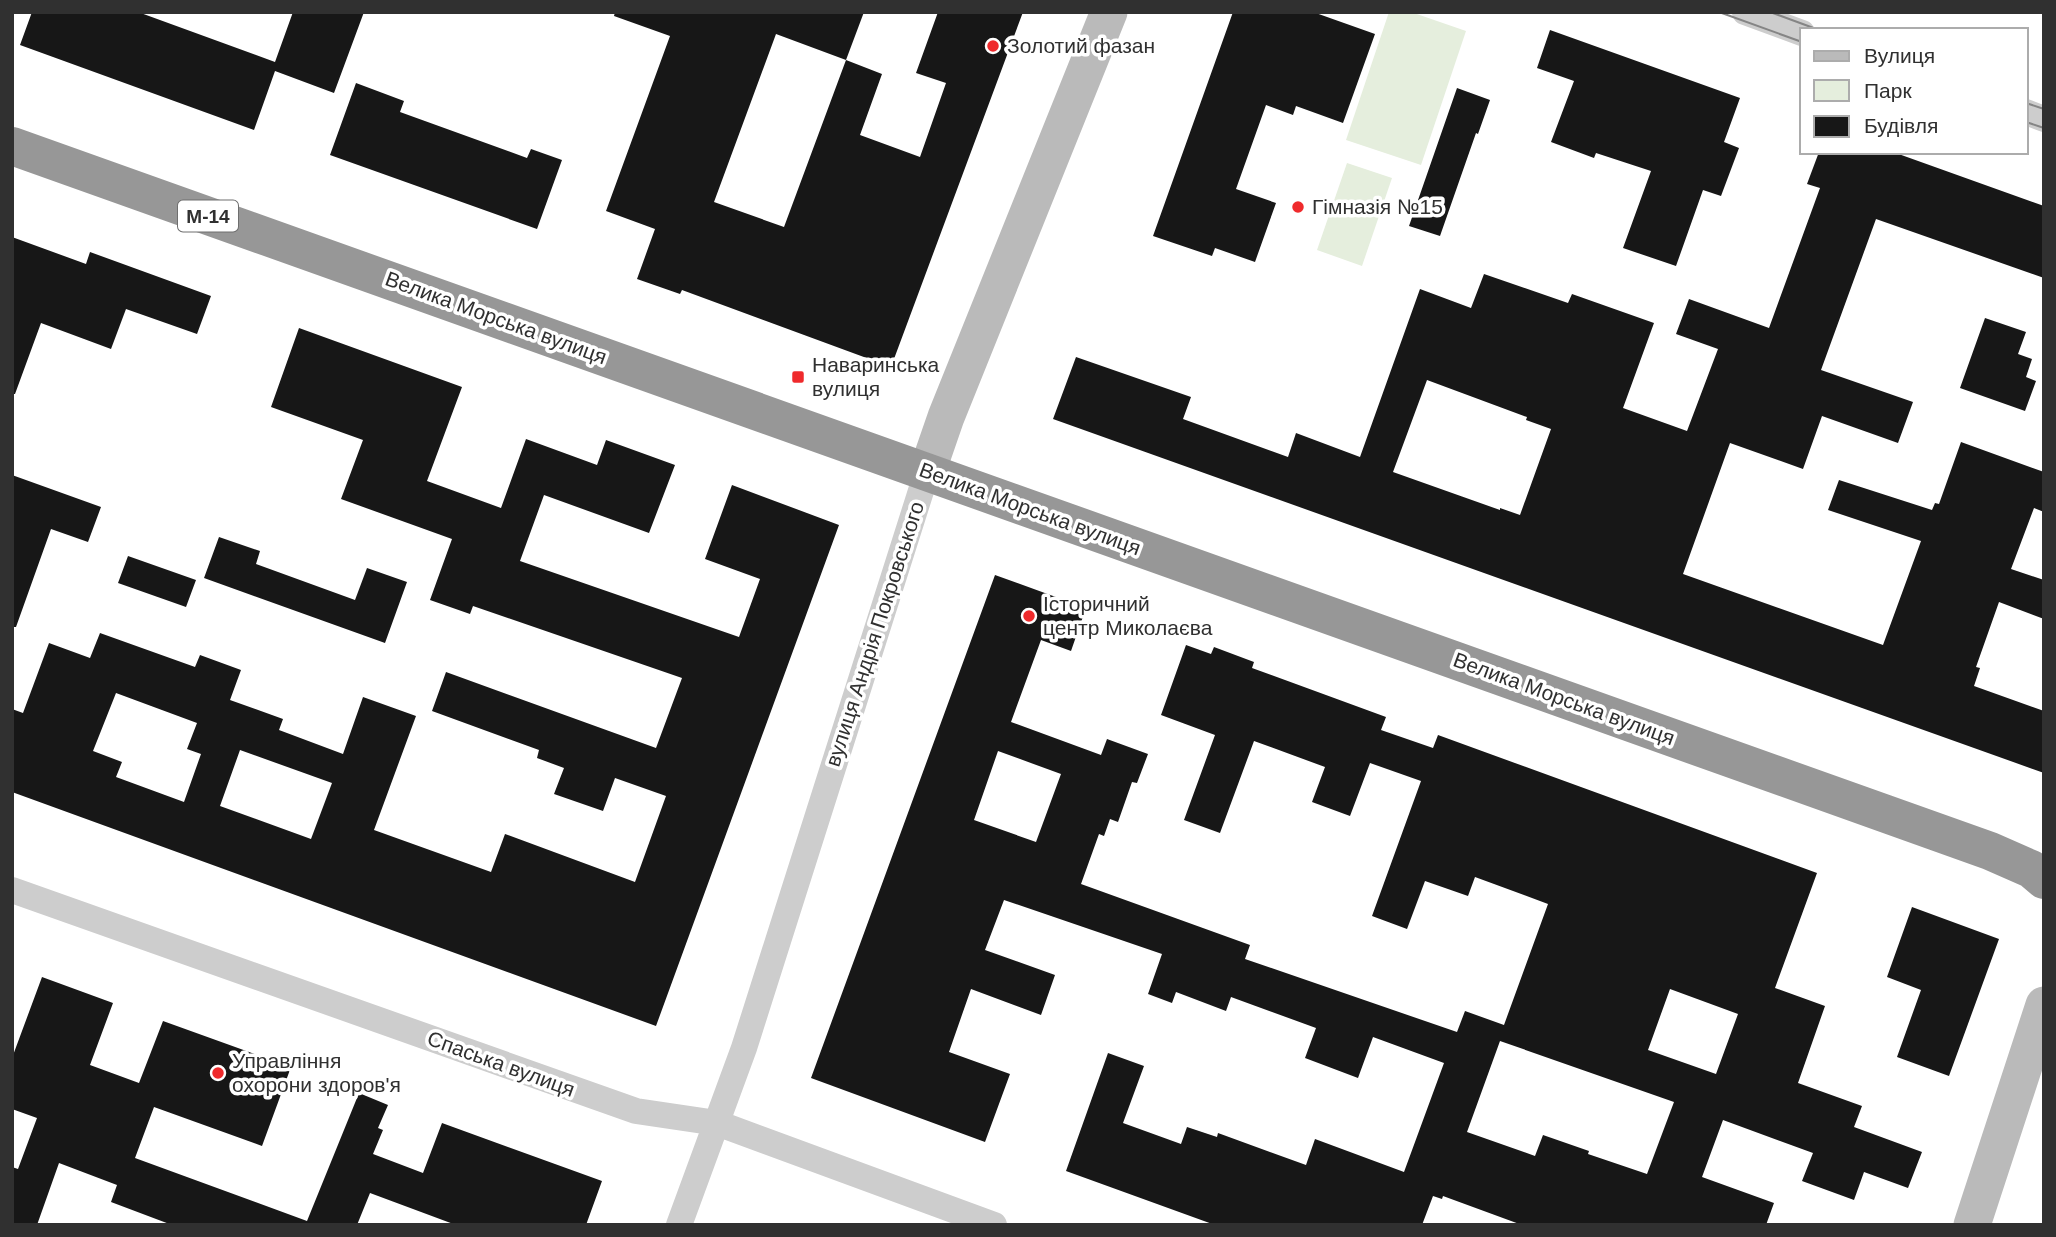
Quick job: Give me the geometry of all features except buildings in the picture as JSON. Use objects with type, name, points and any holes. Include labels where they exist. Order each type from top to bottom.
[{"type":"highway","name":"Велика Морська вулиця","points":[[12,146],[1977,847],[2031,869],[2044,880]]},
{"type":"street","name":"вулиця Андрія Покровського","points":[[679,1225],[744,1048],[946,416],[1109,12]]},
{"type":"street","points":[[1745,12],[1800,32]]},
{"type":"street","name":"Спаська вулиця","points":[[12,890],[636,1111],[717,1123],[994,1225]]},
{"type":"street","points":[[1972,1225],[2044,1005]]},
{"type":"green space","points":[[1389,12],[1411,12],[1466,31],[1421,165],[1346,140]]},
{"type":"green space","points":[[1347,163],[1392,178],[1362,266],[1317,250]]},
{"type":"tram line","points":[[1719,12],[1800,41]]},
{"type":"tram line","points":[[1770,12],[1814,28]]},
{"type":"tram line","points":[[2028,104],[2044,109]]},
{"type":"tram line","points":[[2028,123],[2044,128]]},
{"type":"place","name":"Золотий фазан","points":[[993,46]]},
{"type":"place","name":"Гімназія №15","points":[[1298,207]]},
{"type":"place","name":"Наваринська вулиця","points":[[798,377]]},
{"type":"place","name":"Історичний центр Миколаєва","points":[[1029,616]]},
{"type":"place","name":"Управління охорони здоров'я","points":[[218,1073]]}]
